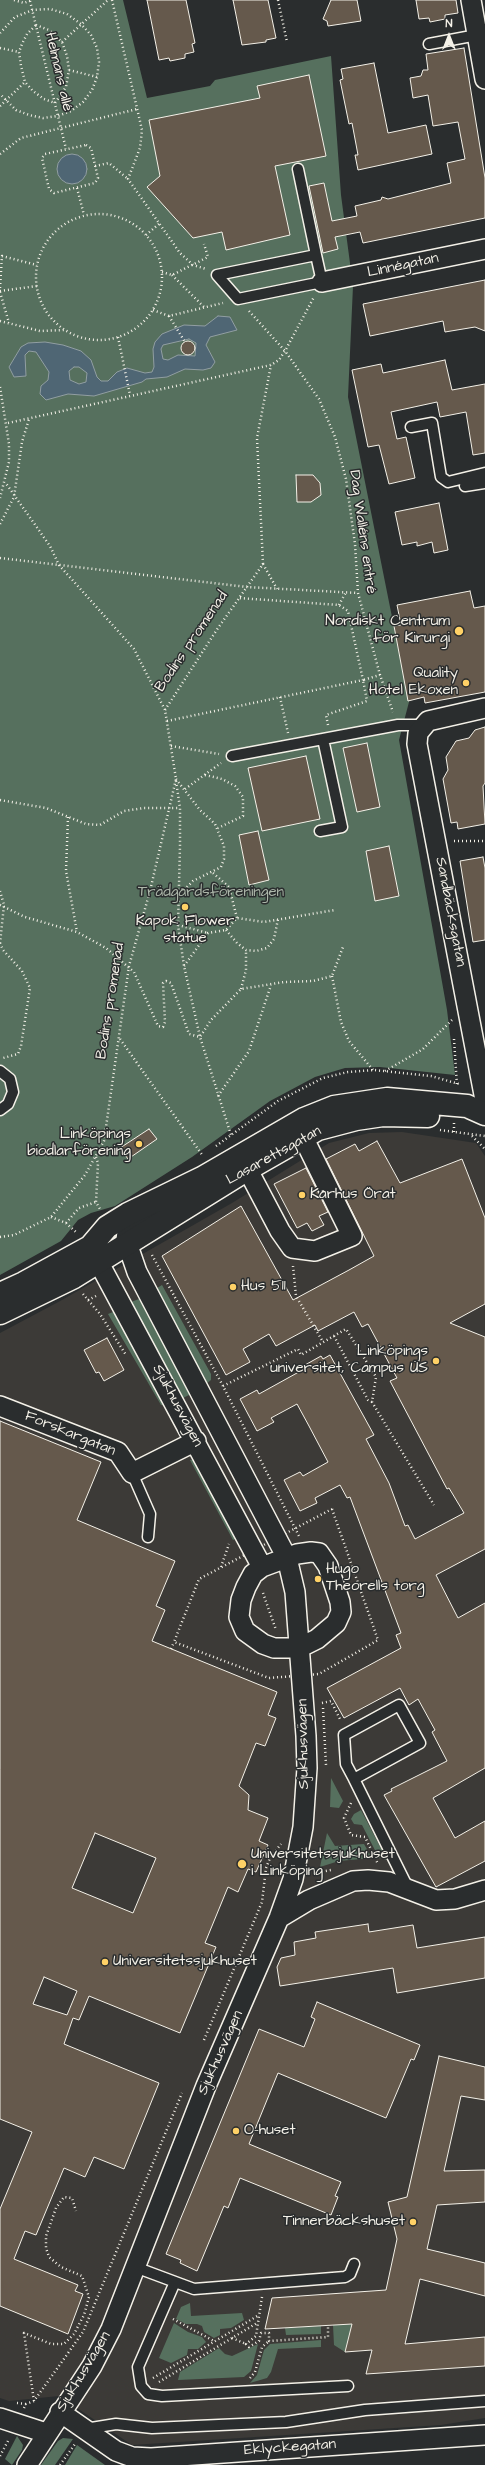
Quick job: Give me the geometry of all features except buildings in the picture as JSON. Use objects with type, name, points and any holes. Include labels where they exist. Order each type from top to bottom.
[{"type":"main road","name":"Lasarettsgatan","points":[[0,1294],[30,1280],[89,1248],[127,1245],[304,1119],[334,1107],[356,1102],[387,1100],[467,1106],[485,1114]]},
{"type":"main road","name":"Lasarettsgatan","points":[[0,1313],[63,1284],[89,1248],[107,1227],[128,1214],[202,1178],[244,1162],[318,1129],[356,1119],[383,1115],[465,1118],[485,1114]]},
{"type":"street","points":[[471,0],[485,79]]},
{"type":"street","name":"Linnégatan","points":[[322,282],[485,249]]},
{"type":"street","points":[[422,725],[428,720],[439,717],[485,708]]},
{"type":"street","name":"Sandbäcksgatan","points":[[422,725],[418,733],[417,744],[485,1100]]},
{"type":"street","points":[[244,1162],[280,1231],[292,1248],[315,1251],[335,1244],[352,1236],[303,1137]]},
{"type":"street","name":"Lasarettsgatan","points":[[127,1245],[127,1232],[130,1227],[202,1178]]},
{"type":"street","name":"Sjukhusvägen","points":[[27,2465],[60,2412],[92,2366],[111,2329],[206,2086],[279,1918],[293,1879],[306,1799],[306,1736],[291,1648],[294,1592],[287,1558],[137,1272],[127,1245]]},
{"type":"street","name":"Sjukhusvägen","points":[[89,1248],[196,1441],[262,1567]]},
{"type":"street","name":"Forskargatan","points":[[0,1406],[118,1452],[132,1473]]},
{"type":"street","points":[[132,1473],[196,1441]]},
{"type":"street","points":[[305,1553],[319,1554],[328,1566],[340,1602],[340,1612],[336,1623],[312,1642],[291,1648],[263,1644],[246,1631],[239,1617],[240,1600],[253,1574],[262,1567],[287,1558],[305,1553]]},
{"type":"street","points":[[279,1918],[309,1900],[353,1881],[368,1880],[389,1882],[436,1900],[455,1899],[485,1890]]},
{"type":"street","name":"Eklyckegatan","points":[[60,2412],[116,2451],[132,2457],[151,2458],[485,2435]]},
{"type":"street","points":[[8,2425],[46,2434]]},
{"type":"lane","points":[[429,44],[477,35]]},
{"type":"lane","points":[[298,169],[322,282],[238,299],[217,274],[316,255]]},
{"type":"lane","points":[[411,427],[432,423],[441,477],[448,482],[485,473]]},
{"type":"lane","points":[[465,486],[485,483]]},
{"type":"lane","points":[[232,756],[398,725],[422,725]]},
{"type":"lane","points":[[320,831],[342,827],[326,738]]},
{"type":"lane","points":[[0,1071],[10,1079],[13,1092],[8,1104],[0,1110]]},
{"type":"lane","points":[[132,1473],[150,1514],[148,1537]]},
{"type":"lane","points":[[354,1779],[420,1743],[399,1705],[344,1735],[346,1764],[410,1890]]},
{"type":"lane","points":[[136,2267],[194,2289],[345,2277],[350,2274],[354,2264]]},
{"type":"lane","points":[[175,2282],[138,2367],[138,2377],[141,2386],[148,2394],[162,2396],[348,2386]]},
{"type":"lane","points":[[85,2429],[116,2424],[152,2428],[286,2422],[365,2410],[485,2401]]},
{"type":"path","points":[[14,0],[24,3],[31,1]]},
{"type":"path","points":[[62,42],[108,0]]},
{"type":"path","points":[[112,0],[142,138],[128,179]]},
{"type":"path","points":[[278,0],[287,42]]},
{"type":"path","name":"Helmans allé","points":[[0,154],[21,138],[60,128],[31,1]]},
{"type":"path","points":[[0,33],[15,17],[32,10],[50,9],[67,14],[81,24],[91,35],[99,62],[97,77],[92,90],[83,102],[71,111],[58,116],[44,118],[29,116],[16,110],[5,101],[0,94]]},
{"type":"path","points":[[36,25],[49,30],[62,42],[69,70],[66,87],[54,103],[44,99],[25,82],[19,52],[27,34],[36,25]]},
{"type":"path","points":[[0,48],[19,52]]},
{"type":"path","points":[[69,70],[97,77]]},
{"type":"path","points":[[0,106],[25,82]]},
{"type":"path","points":[[66,150],[60,128],[137,110]]},
{"type":"path","points":[[86,145],[90,148],[95,166],[98,178],[95,183],[54,193],[49,189],[42,158],[45,154],[86,145]]},
{"type":"path","points":[[95,166],[109,164],[128,179],[180,253],[193,265],[217,274]]},
{"type":"path","points":[[77,188],[84,215]]},
{"type":"path","points":[[106,214],[117,216],[128,221],[146,235],[154,246],[162,272],[158,298],[153,310],[143,322],[118,337],[93,339],[81,337],[65,330],[46,311],[37,286],[37,265],[43,249],[53,234],[62,226],[84,215],[106,214]]},
{"type":"path","points":[[146,235],[160,223]]},
{"type":"path","points":[[162,272],[172,274],[208,257],[204,244]]},
{"type":"path","points":[[9,323],[0,290],[2,256],[37,265]]},
{"type":"path","points":[[172,274],[204,307]]},
{"type":"path","points":[[8,423],[271,365],[279,360],[285,351],[322,282]]},
{"type":"path","points":[[0,290],[37,286]]},
{"type":"path","points":[[153,310],[169,316],[238,299],[285,351]]},
{"type":"path","points":[[169,316],[185,342]]},
{"type":"path","points":[[0,320],[40,331],[65,330]]},
{"type":"path","points":[[118,337],[130,395]]},
{"type":"path","name":"Dag Walléns entré","points":[[285,351],[319,399],[334,437],[346,479],[355,544],[358,593],[380,675],[398,725]]},
{"type":"path","points":[[271,365],[258,438],[263,564],[277,590]]},
{"type":"path","points":[[0,387],[8,423],[9,462],[0,498]]},
{"type":"path","points":[[0,524],[14,497],[22,442],[29,419]]},
{"type":"path","points":[[5,482],[14,497],[50,546],[60,565],[134,649],[165,710]]},
{"type":"path","points":[[0,558],[277,590],[358,593]]},
{"type":"path","name":"Bodins promenad","points":[[0,1237],[14,1234],[51,1216],[84,1175],[96,1157],[104,1141],[130,966],[176,778],[165,710],[263,564]]},
{"type":"path","points":[[339,605],[346,592]]},
{"type":"path","points":[[239,598],[339,605],[348,611],[367,701],[326,715],[326,738]]},
{"type":"path","points":[[166,721],[380,675]]},
{"type":"path","points":[[280,697],[290,745]]},
{"type":"path","points":[[171,746],[232,756]]},
{"type":"path","points":[[185,788],[232,756]]},
{"type":"path","points":[[205,775],[222,779],[235,786],[243,797],[243,816],[218,828]]},
{"type":"path","points":[[176,778],[200,810],[218,828],[224,846],[224,859],[221,867],[213,873],[203,875],[193,881],[179,895]]},
{"type":"path","points":[[176,778],[180,808],[178,925],[184,966],[200,1037],[230,1135]]},
{"type":"path","points":[[0,800],[46,808],[86,824],[100,825],[124,811],[144,808],[180,808]]},
{"type":"path","points":[[68,817],[66,871],[78,932]]},
{"type":"path","points":[[436,842],[485,841]]},
{"type":"path","points":[[213,873],[229,887],[237,918]]},
{"type":"path","points":[[0,891],[4,905],[0,943],[3,950],[22,971],[30,988],[21,1046],[18,1054],[0,1058]]},
{"type":"path","points":[[0,905],[4,905],[25,917],[78,932],[106,948],[130,966],[158,1026],[163,1027],[165,1022],[163,983],[166,981],[171,983],[189,1034],[200,1037]]},
{"type":"path","points":[[237,918],[264,922],[335,910]]},
{"type":"path","points":[[178,925],[208,933],[226,930],[237,918]]},
{"type":"path","points":[[226,930],[237,943],[246,950],[256,951],[267,948],[274,939],[278,919]]},
{"type":"path","points":[[184,966],[208,933]]},
{"type":"path","points":[[343,947],[332,976],[341,1022],[349,1042],[374,1070]]},
{"type":"path","points":[[200,1037],[211,1020],[241,989],[246,970],[246,950]]},
{"type":"path","points":[[241,989],[313,981],[332,976]]},
{"type":"path","points":[[218,1096],[249,1052],[271,985]]},
{"type":"path","points":[[385,1071],[423,1050],[452,1019]]},
{"type":"path","points":[[120,1039],[203,1156]]},
{"type":"path","points":[[471,1135],[485,1149]]},
{"type":"path","points":[[66,1222],[79,1208],[96,1202],[98,1163],[96,1157]]},
{"type":"path","points":[[51,1216],[66,1222],[89,1248]]},
{"type":"path","points":[[292,1248],[296,1296],[323,1342]]},
{"type":"path","points":[[81,1292],[100,1314],[128,1359]]},
{"type":"path","points":[[223,1386],[298,1349],[301,1355],[346,1329],[376,1377],[372,1402]]},
{"type":"path","points":[[334,1336],[368,1400],[372,1402],[434,1505]]},
{"type":"path","points":[[221,1567],[230,1541]]},
{"type":"path","points":[[171,1648],[174,1642]]},
{"type":"path","points":[[286,1685],[291,1648]]},
{"type":"path","points":[[322,1703],[331,1701],[341,1720]]},
{"type":"path","points":[[203,2043],[262,1902],[266,1868],[283,1837]]},
{"type":"path","points":[[0,2456],[11,2436],[8,2425],[26,2404],[34,2401],[83,2332],[185,2086]]},
{"type":"path","points":[[34,2401],[24,2333],[50,2344],[64,2344],[74,2334],[84,2315],[89,2297],[82,2276],[61,2267],[49,2257],[46,2248],[46,2236],[56,2208],[64,2197],[72,2198],[76,2211]]},
{"type":"path","points":[[246,2344],[256,2336],[263,2295],[256,2296]]},
{"type":"path","points":[[169,2326],[175,2312]]},
{"type":"path","points":[[152,2378],[259,2315]]},
{"type":"path","points":[[172,2319],[214,2342]]},
{"type":"path","points":[[155,2384],[258,2322]]},
{"type":"path","points":[[246,2381],[255,2372],[262,2347],[269,2341],[328,2337],[328,2325]]},
{"type":"path","points":[[232,2338],[246,2344],[249,2347],[259,2341],[261,2333],[269,2333],[269,2341]]},
{"type":"path","points":[[151,2372],[155,2384]]},
{"type":"path","points":[[155,2384],[166,2385]]},
{"type":"path","points":[[60,2465],[85,2429]]},
{"type":"shaded area","name":"Universitetssjukhuset i Linköping","points":[[402,1132],[476,1143],[485,1156],[485,2418],[441,2425],[132,2445],[59,2396],[9,2401],[0,2398],[0,1333],[62,1300],[232,1203],[329,1143],[369,1133]]},
{"type":"green space","name":"Trädgårdsföreningen","points":[[0,0],[123,0],[147,98],[210,86],[215,80],[331,56],[341,195],[353,286],[348,397],[409,702],[399,740],[447,1010],[455,1075],[380,1067],[345,1068],[315,1077],[270,1101],[192,1157],[115,1206],[91,1213],[78,1220],[61,1241],[0,1275]]},
{"type":"green space","points":[[162,1285],[211,1374],[211,1380],[206,1384],[154,1290]]},
{"type":"green space","points":[[139,1299],[191,1394],[183,1398],[131,1302]]},
{"type":"green space","points":[[113,1312],[119,1318],[167,1406],[161,1405],[108,1314]]},
{"type":"green space","points":[[195,1459],[239,1537],[233,1540],[190,1460]]},
{"type":"green space","points":[[331,1778],[343,1801],[339,1808],[330,1807]]},
{"type":"green space","points":[[361,1810],[387,1860],[379,1858],[362,1825],[354,1824],[351,1819],[354,1814]]},
{"type":"green space","points":[[327,1833],[335,1846],[364,1844],[372,1858],[339,1861],[320,1867]]},
{"type":"green space","points":[[190,2303],[191,2316],[242,2313],[244,2320],[231,2328],[220,2329],[220,2335],[214,2338],[204,2332],[202,2326],[197,2324],[186,2324],[176,2319],[181,2307]]},
{"type":"green space","points":[[174,2323],[188,2332],[202,2337],[206,2342],[198,2349],[188,2349],[187,2355],[171,2363],[159,2358]]},
{"type":"green space","points":[[352,2324],[345,2352],[334,2345],[333,2325]]},
{"type":"green space","points":[[321,2326],[321,2334],[286,2335],[285,2328]]},
{"type":"green space","points":[[321,2340],[321,2347],[278,2349],[271,2372],[267,2378],[250,2383],[257,2375],[264,2350],[270,2344]]},
{"type":"green space","points":[[258,2344],[251,2371],[244,2377],[178,2380],[180,2372],[219,2348],[225,2354],[232,2356]]},
{"type":"green space","points":[[17,2436],[23,2445],[22,2450],[12,2465],[5,2459]]},
{"type":"green space","points":[[63,2438],[73,2439],[55,2465],[41,2465],[58,2441]]},
{"type":"green space","points":[[77,2445],[105,2465],[65,2465]]},
{"type":"water","points":[[72,154],[83,158],[87,169],[83,180],[72,184],[61,180],[57,169],[61,158]]},
{"type":"water","points":[[218,316],[230,317],[237,330],[210,337],[206,345],[215,362],[211,368],[203,370],[185,369],[167,377],[146,379],[142,382],[94,396],[68,394],[46,400],[40,394],[41,386],[48,380],[49,372],[36,352],[29,351],[25,355],[26,376],[14,377],[9,367],[21,347],[28,343],[45,342],[63,345],[81,351],[91,360],[97,377],[101,381],[108,381],[117,372],[127,368],[145,373],[152,372],[154,367],[153,349],[155,342],[162,334],[184,325],[205,326]],"holes":[[[189,339],[196,343],[195,356],[178,355],[168,360],[163,359],[161,349],[163,345]],[[74,367],[79,367],[87,373],[86,382],[79,384],[70,380],[69,371]]]},
{"type":"place","name":"Nordiskt Centrum för Kirurgi","points":[[459,631]]},
{"type":"place","name":"Quality Hotel Ekoxen","points":[[466,683]]},
{"type":"place","name":"Kapok Flower statue","points":[[185,907]]},
{"type":"place","name":"Linköpings biodlarförening","points":[[139,1144]]},
{"type":"place","name":"Kårhus Örat","points":[[302,1195]]},
{"type":"place","name":"Hus 511","points":[[233,1287]]},
{"type":"place","name":"Linköpings universitet, Campus US","points":[[436,1361]]},
{"type":"place","name":"Hugo Theorells torg","points":[[318,1579]]},
{"type":"place","name":"Universitetssjukhuset i Linköping","points":[[242,1864]]},
{"type":"place","name":"Universitetssjukhuset","points":[[105,1962]]},
{"type":"place","name":"O-huset","points":[[236,2131]]},
{"type":"place","name":"Tinnerbäckshuset","points":[[413,2222]]}]
